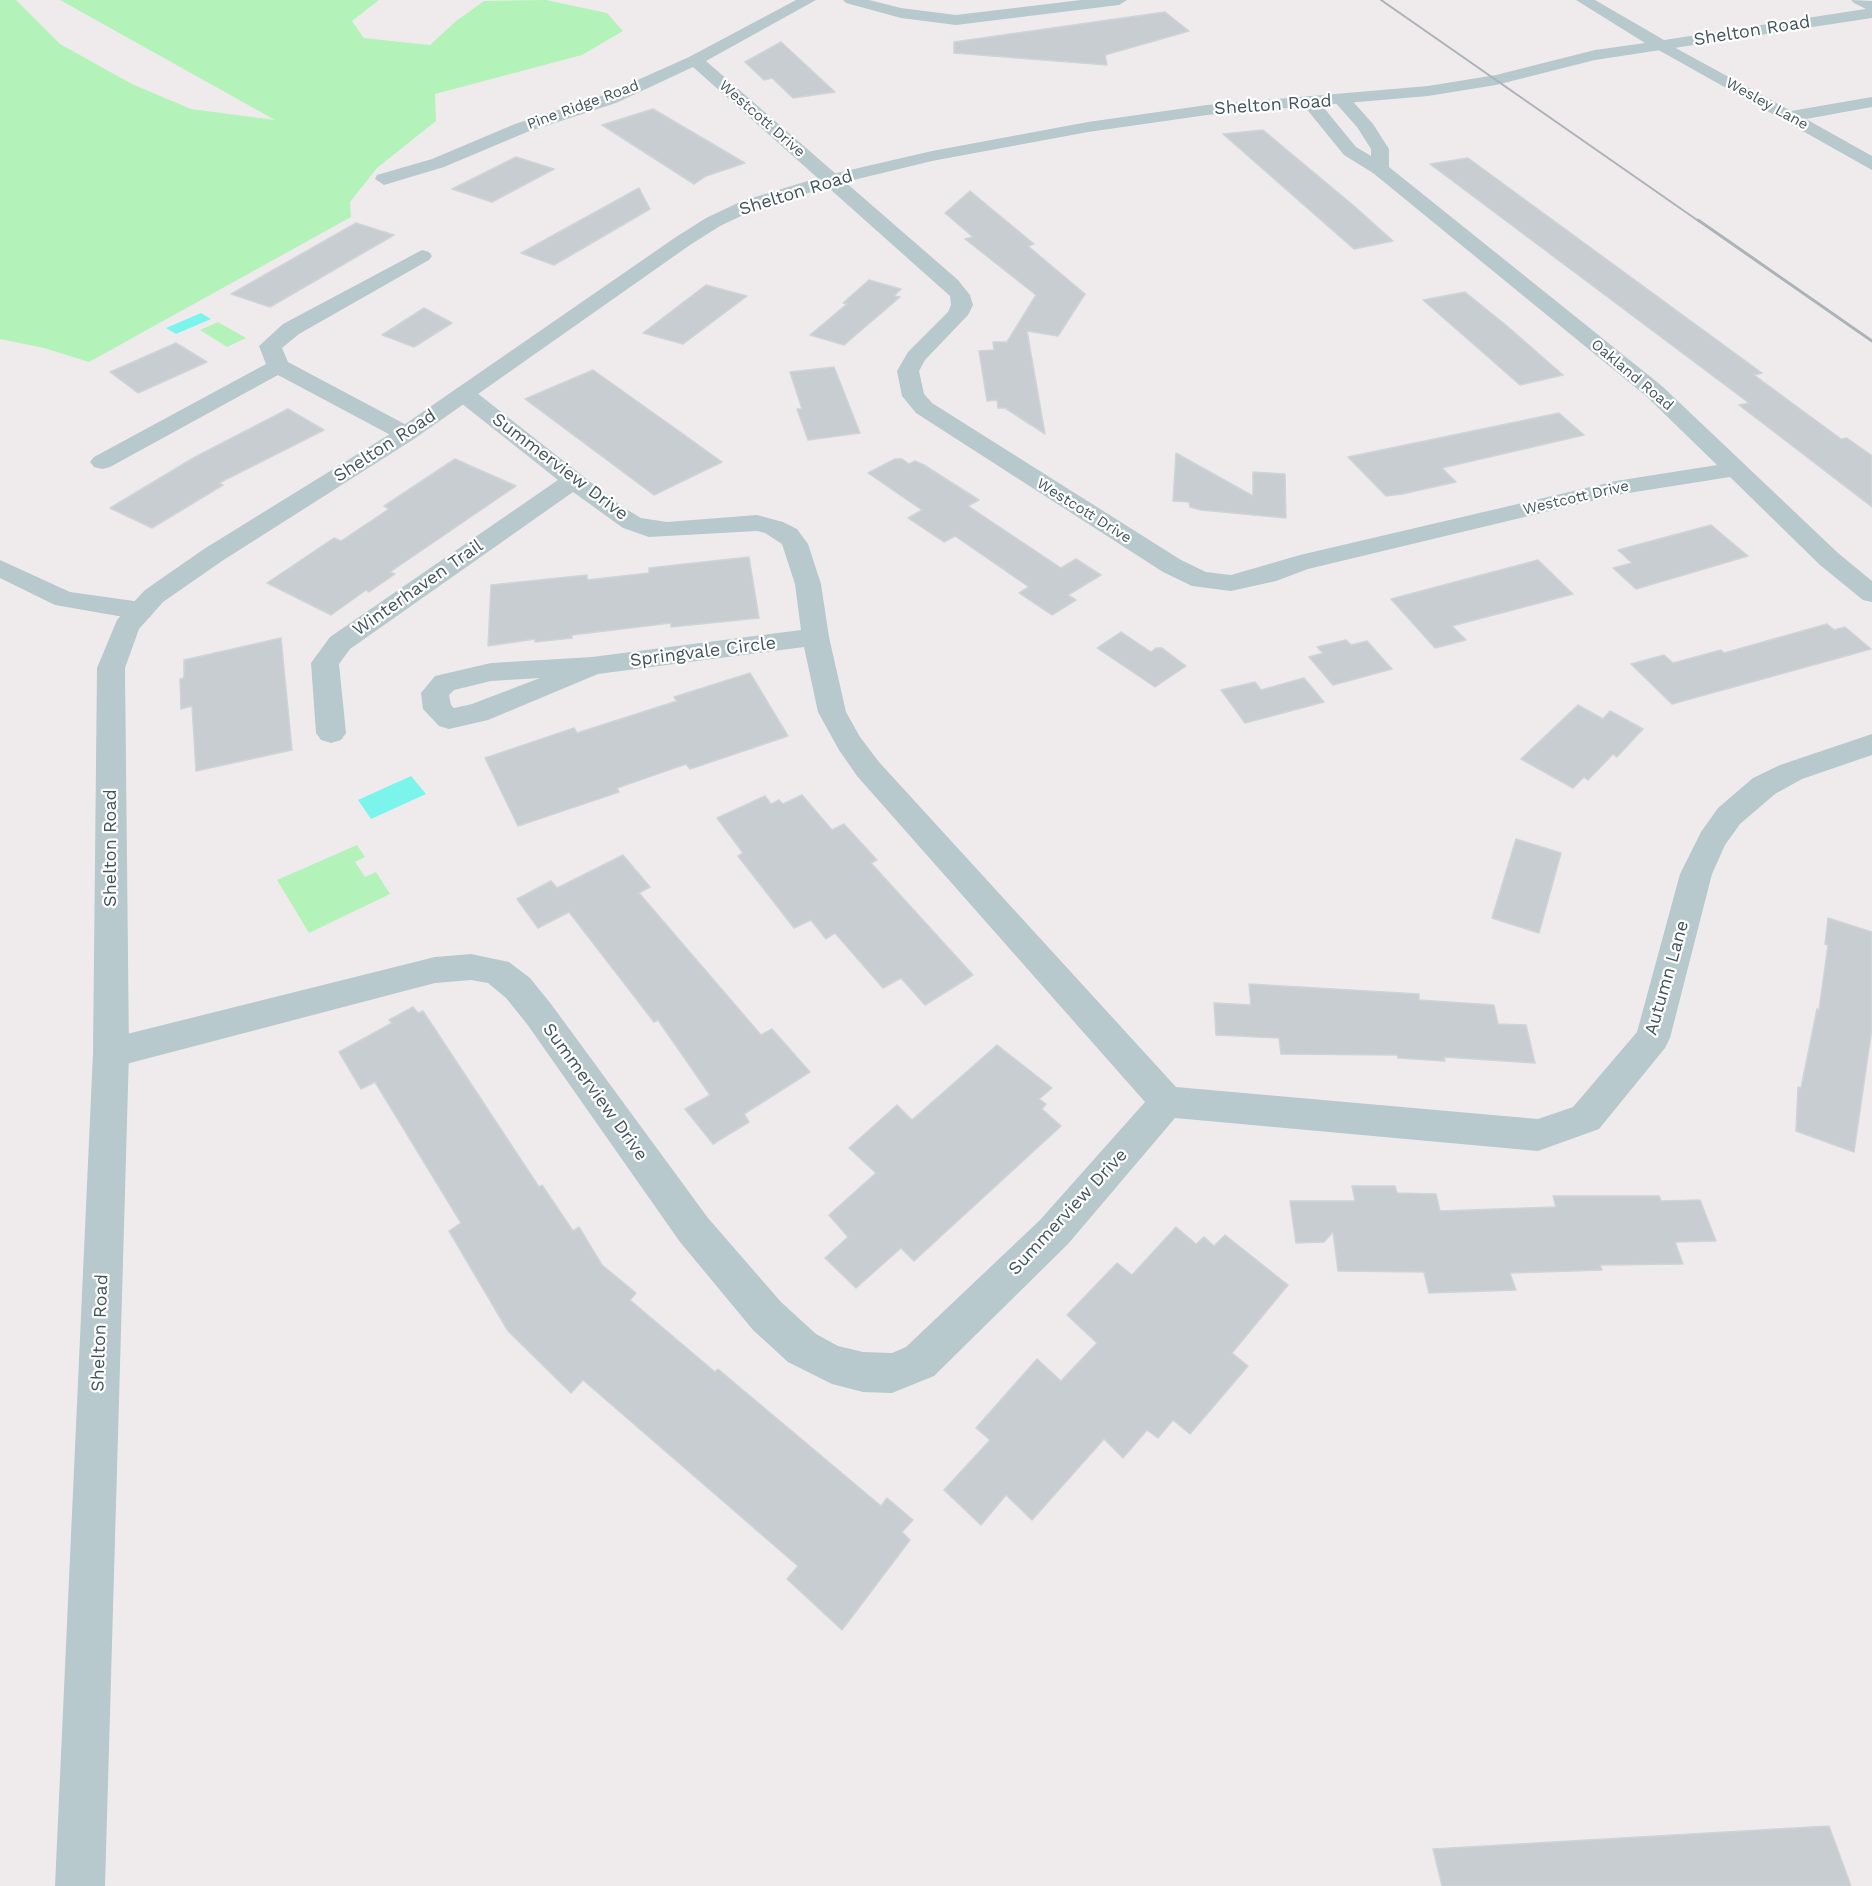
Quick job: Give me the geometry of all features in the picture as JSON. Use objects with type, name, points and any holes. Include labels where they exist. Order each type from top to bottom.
[{"type":"street","name":"Pine Ridge Road","points":[[384,178],[438,163],[520,128],[610,99],[695,60],[808,0]]},
{"type":"street","points":[[851,0],[901,13],[956,20],[1119,0]]},
{"type":"street","name":"Wesley Lane","points":[[1584,0],[1872,164]]},
{"type":"street","points":[[1859,0],[1872,6]]},
{"type":"street","name":"Shelton Road","points":[[80,1886],[111,1053],[111,668],[127,626],[154,596],[213,555],[406,434],[712,222],[750,205],[831,180],[932,156],[1088,127],[1207,110],[1452,88],[1595,55],[1872,13]]},
{"type":"street","name":"Westcott Drive","points":[[695,60],[951,284],[960,295],[962,305],[957,315],[916,357],[908,371],[913,396],[924,408],[1172,566],[1202,580],[1231,583],[1267,575],[1300,563],[1616,488],[1734,469]]},
{"type":"street","points":[[1342,99],[1364,124],[1380,149],[1380,169]]},
{"type":"street","name":"Oakland Road","points":[[1309,101],[1350,152],[1380,169],[1488,259],[1654,391],[1829,559],[1872,594]]},
{"type":"street","points":[[1789,117],[1872,102]]},
{"type":"street","points":[[406,434],[278,366],[270,345],[291,329],[422,256]]},
{"type":"street","points":[[102,462],[278,366]]},
{"type":"street","name":"Summerview Drive","points":[[111,1053],[435,970],[471,967],[497,971],[518,988],[539,1014],[694,1230],[767,1316],[802,1348],[832,1364],[863,1372],[892,1373],[920,1362],[928,1355],[1054,1232],[1167,1102],[868,769],[832,712],[814,637],[808,584],[795,544],[788,534],[756,523],[685,530],[649,529],[612,511],[464,394]]},
{"type":"street","name":"Winterhaven Trail","points":[[331,732],[325,663],[340,643],[574,480]]},
{"type":"street","points":[[0,568],[64,599],[141,611]]},
{"type":"street","name":"Springvale Circle","points":[[592,666],[814,637]]},
{"type":"street","name":"Autumn Lane","points":[[1167,1102],[1538,1135],[1586,1118],[1653,1038],[1696,874],[1712,840],[1729,816],[1764,786],[1791,772],[1872,744]]},
{"type":"green space","points":[[0,0],[16,0],[60,44],[132,84],[191,109],[275,120],[60,0],[379,0],[352,21],[364,38],[430,45],[456,21],[484,1],[546,0],[607,13],[623,31],[582,55],[435,94],[436,121],[377,168],[350,202],[351,217],[89,362],[44,348],[0,339]]},
{"type":"green space","points":[[218,322],[246,338],[227,347],[200,330]]},
{"type":"green space","points":[[357,845],[365,857],[355,862],[365,877],[376,872],[390,894],[309,933],[277,880]]},
{"type":"water","points":[[201,313],[211,319],[176,334],[166,328]]},
{"type":"water","points":[[411,776],[426,794],[371,819],[358,800]]},
{"type":"building","points":[[1165,12],[1189,31],[1105,55],[1107,65],[954,53],[954,42]]},
{"type":"building","points":[[781,42],[835,92],[793,98],[772,78],[764,80],[745,62]]},
{"type":"building","points":[[653,109],[745,163],[706,176],[694,184],[602,125]]},
{"type":"building","points":[[1263,130],[1393,241],[1354,249],[1223,134]]},
{"type":"building","points":[[516,157],[554,169],[492,202],[452,189]]},
{"type":"building","points":[[1468,158],[1762,373],[1754,375],[1841,439],[1847,438],[1872,456],[1872,507],[1739,405],[1749,403],[1430,164]]},
{"type":"building","points":[[639,188],[650,209],[554,265],[521,253]]},
{"type":"building","points":[[970,191],[1034,244],[1028,246],[1085,294],[1058,336],[1027,331],[1045,434],[1005,408],[998,408],[997,400],[987,401],[979,351],[994,350],[993,342],[1007,342],[1036,295],[965,239],[973,237],[945,213]]},
{"type":"building","points":[[356,223],[394,235],[270,307],[231,294]]},
{"type":"building","points":[[869,280],[901,289],[894,296],[900,297],[844,345],[810,335],[847,304],[843,303]]},
{"type":"building","points":[[706,285],[747,296],[683,344],[643,333]]},
{"type":"building","points":[[1465,292],[1563,375],[1520,385],[1423,300]]},
{"type":"building","points":[[424,308],[452,323],[414,347],[382,335]]},
{"type":"building","points":[[176,343],[207,362],[138,393],[110,372]]},
{"type":"building","points":[[834,367],[860,433],[808,440],[797,409],[802,409],[790,372]]},
{"type":"building","points":[[593,370],[722,462],[654,495],[525,399]]},
{"type":"building","points":[[288,409],[324,430],[219,483],[223,485],[152,528],[110,508],[195,457]]},
{"type":"building","points":[[1559,413],[1584,435],[1442,468],[1456,482],[1402,494],[1386,496],[1348,457]]},
{"type":"building","points":[[1176,453],[1253,496],[1253,472],[1285,474],[1286,518],[1201,510],[1190,507],[1189,502],[1173,501]]},
{"type":"building","points":[[455,459],[516,486],[390,572],[395,574],[369,592],[366,590],[331,615],[267,583],[334,538],[341,541],[389,509],[384,506]]},
{"type":"building","points":[[895,459],[902,459],[909,464],[915,461],[924,465],[979,500],[968,506],[1061,568],[1076,559],[1101,575],[1068,595],[1076,600],[1052,615],[1019,593],[1029,587],[955,536],[944,542],[908,518],[922,510],[868,473]]},
{"type":"building","points":[[1711,525],[1748,556],[1636,589],[1613,568],[1632,563],[1618,550]]},
{"type":"building","points":[[749,557],[759,618],[671,627],[671,623],[572,635],[572,638],[535,642],[535,639],[488,646],[491,585],[587,575],[587,580],[649,573],[649,568]]},
{"type":"building","points":[[1538,560],[1573,594],[1452,626],[1466,640],[1435,648],[1391,599]]},
{"type":"building","points":[[1827,624],[1834,630],[1845,627],[1871,649],[1672,704],[1631,664],[1664,655],[1673,663],[1721,650],[1724,653]]},
{"type":"building","points":[[1121,632],[1151,652],[1156,648],[1162,648],[1186,666],[1155,687],[1097,648]]},
{"type":"building","points":[[281,638],[292,750],[196,771],[192,706],[181,709],[180,679],[184,678],[184,660]]},
{"type":"building","points":[[1346,640],[1351,645],[1367,641],[1392,669],[1333,685],[1309,657],[1323,653],[1317,647]]},
{"type":"building","points":[[750,673],[788,736],[690,769],[686,764],[617,788],[619,792],[518,826],[485,758],[574,728],[577,733],[677,701],[674,697]]},
{"type":"building","points":[[1304,678],[1324,702],[1245,723],[1221,690],[1255,682],[1261,690]]},
{"type":"building","points":[[1578,705],[1603,719],[1610,711],[1643,729],[1617,757],[1613,754],[1588,780],[1584,777],[1573,788],[1521,759]]},
{"type":"building","points":[[802,795],[832,830],[844,824],[877,860],[871,863],[973,975],[925,1005],[901,978],[883,988],[835,933],[826,939],[811,920],[794,928],[738,856],[743,853],[717,818],[765,796],[771,804],[779,800],[783,804]]},
{"type":"building","points":[[1516,839],[1561,853],[1539,933],[1492,918]]},
{"type":"building","points":[[623,855],[650,887],[639,893],[761,1035],[772,1029],[810,1072],[744,1114],[749,1122],[713,1144],[685,1109],[710,1095],[658,1020],[654,1022],[569,912],[538,928],[517,899],[551,881],[557,888]]},
{"type":"building","points":[[1828,918],[1872,932],[1872,1028],[1854,1152],[1796,1131],[1798,1087],[1801,1088],[1817,1009],[1819,1010],[1828,945],[1825,944]]},
{"type":"building","points":[[1249,984],[1419,994],[1419,1000],[1494,1005],[1498,1024],[1526,1025],[1535,1063],[1444,1057],[1445,1061],[1398,1058],[1397,1055],[1281,1054],[1279,1038],[1216,1035],[1214,1003],[1251,1005]]},
{"type":"building","points":[[413,1007],[418,1013],[423,1011],[539,1187],[542,1185],[573,1231],[579,1227],[602,1265],[636,1293],[630,1300],[715,1372],[718,1369],[881,1506],[887,1498],[913,1520],[902,1532],[910,1540],[842,1630],[787,1579],[798,1566],[583,1380],[571,1393],[508,1331],[449,1231],[461,1223],[375,1082],[361,1089],[339,1052],[392,1023],[389,1020]]},
{"type":"building","points":[[997,1045],[1052,1088],[1039,1099],[1046,1104],[1042,1109],[1061,1126],[914,1261],[901,1248],[856,1288],[825,1258],[848,1237],[829,1215],[876,1173],[849,1148],[897,1105],[912,1120]]},
{"type":"building","points":[[1352,1186],[1395,1186],[1397,1193],[1436,1194],[1440,1211],[1556,1207],[1553,1196],[1659,1196],[1661,1201],[1700,1200],[1716,1241],[1675,1242],[1683,1264],[1600,1265],[1602,1270],[1510,1273],[1516,1290],[1429,1293],[1424,1272],[1338,1271],[1333,1232],[1324,1242],[1296,1243],[1290,1201],[1355,1201]]},
{"type":"building","points":[[1176,1227],[1196,1244],[1204,1237],[1214,1246],[1225,1235],[1288,1285],[1232,1353],[1248,1366],[1190,1434],[1173,1420],[1158,1438],[1147,1430],[1123,1458],[1104,1439],[1032,1520],[1006,1495],[981,1525],[944,1490],[990,1440],[976,1428],[1037,1359],[1061,1381],[1097,1343],[1067,1315],[1117,1263],[1132,1275]]},
{"type":"building","points":[[1829,1826],[1851,1886],[1442,1886],[1433,1849]]},
{"type":"railway","points":[[1381,0],[1700,222]]},
{"type":"railway","points":[[1698,220],[1872,341]]}]
